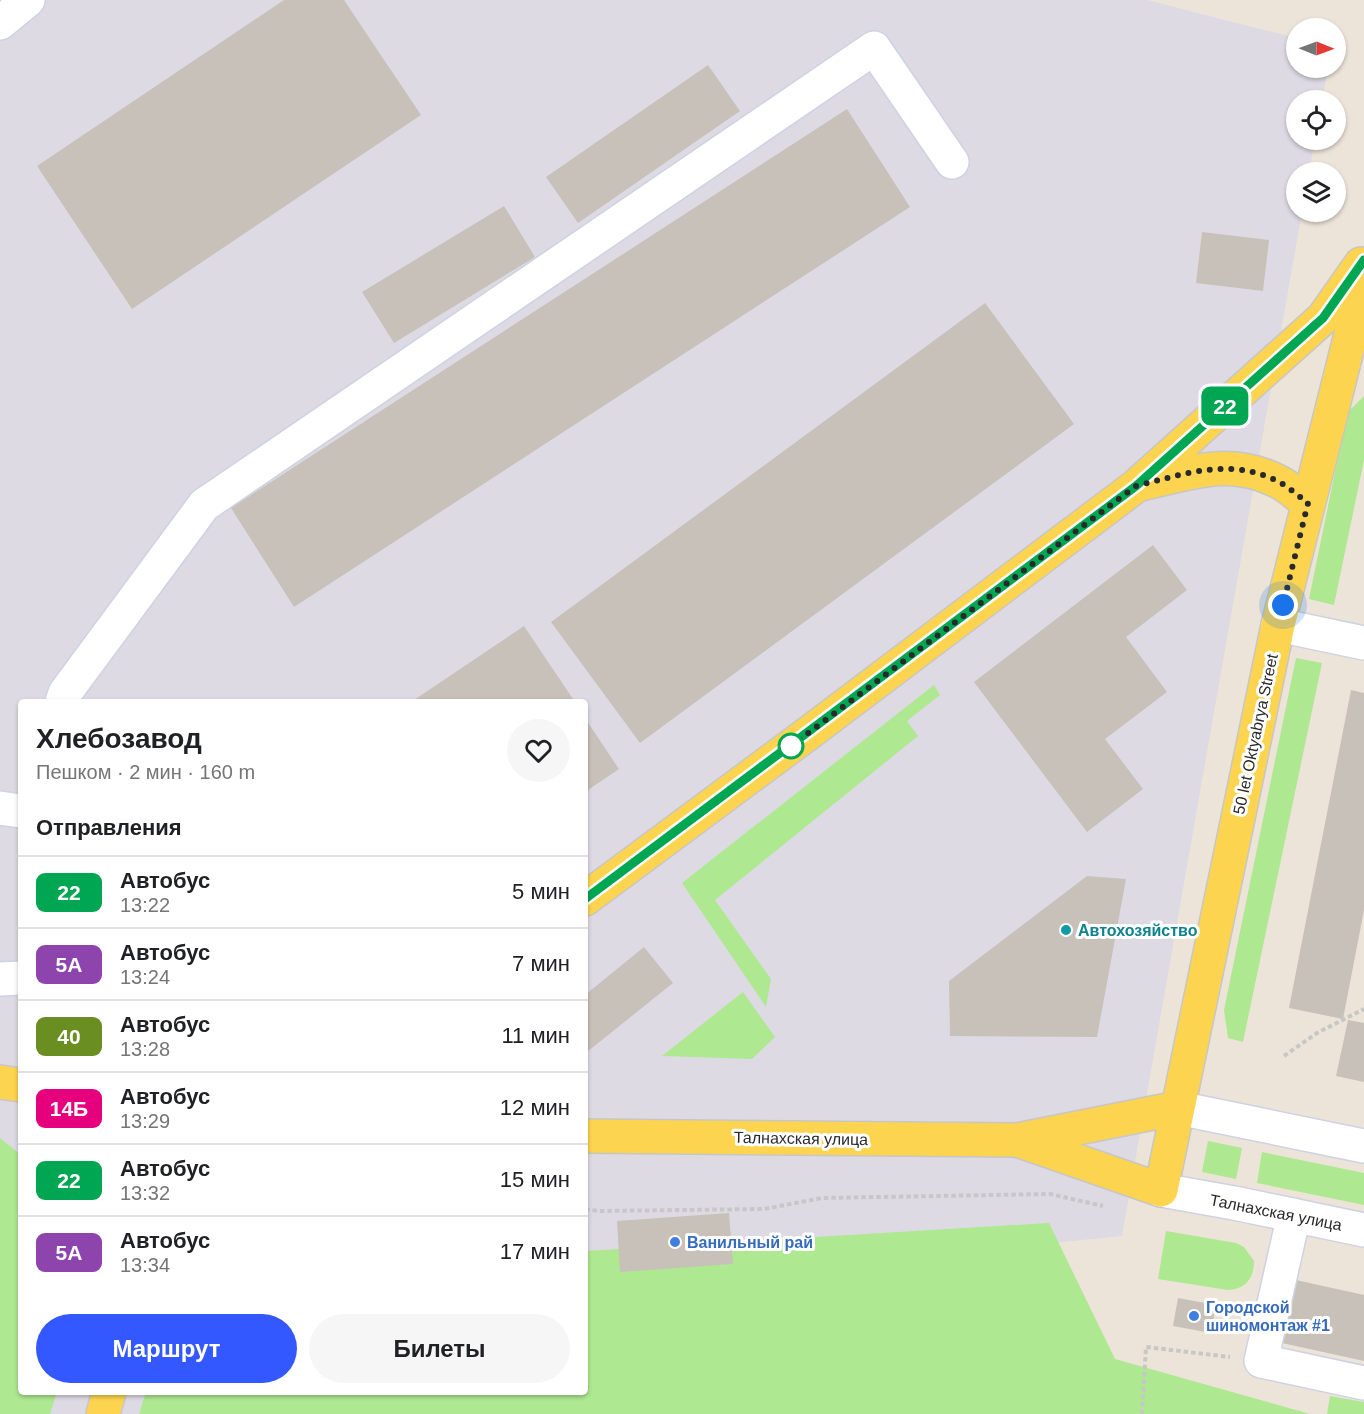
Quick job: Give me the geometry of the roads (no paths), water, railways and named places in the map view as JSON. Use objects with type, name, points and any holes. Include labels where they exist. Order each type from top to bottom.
[{"type":"main road","points":[[588,897],[1136,486],[1323,318],[1364,260]]},
{"type":"main road","name":"50 let Oktyabrya Street","points":[[1161,1190],[1278,625],[1308,503],[1357,340],[1364,282]]},
{"type":"main road","points":[[1136,486],[1205,469],[1239,468],[1278,481],[1308,503]]},
{"type":"main road","points":[[0,1082],[18,1085]]},
{"type":"main road","name":"Талнахская улица","points":[[588,1136],[1017,1140],[1178,1108]]},
{"type":"main road","name":"Талнахская улица","points":[[1017,1140],[1161,1190]]},
{"type":"main road","points":[[103,1414],[108,1395]]},
{"type":"street","points":[[0,23],[28,0]]},
{"type":"street","points":[[63,699],[65,693],[204,505],[874,48],[952,162]]},
{"type":"street","points":[[1278,625],[1364,643]]},
{"type":"street","points":[[0,808],[18,810]]},
{"type":"street","points":[[0,979],[18,978]]},
{"type":"street","name":"Талнахская улица","points":[[1178,1108],[1364,1146]]},
{"type":"street","name":"Талнахская улица","points":[[1161,1190],[1364,1230]]},
{"type":"street","points":[[1294,1215],[1261,1361],[1364,1383]]},
{"type":"place","name":"Автохозяйство","points":[[1066,930]]},
{"type":"place","name":"Ванильный рай","points":[[675,1242]]},
{"type":"place","name":"Городской шиномонтаж #1","points":[[1194,1316]]}]
